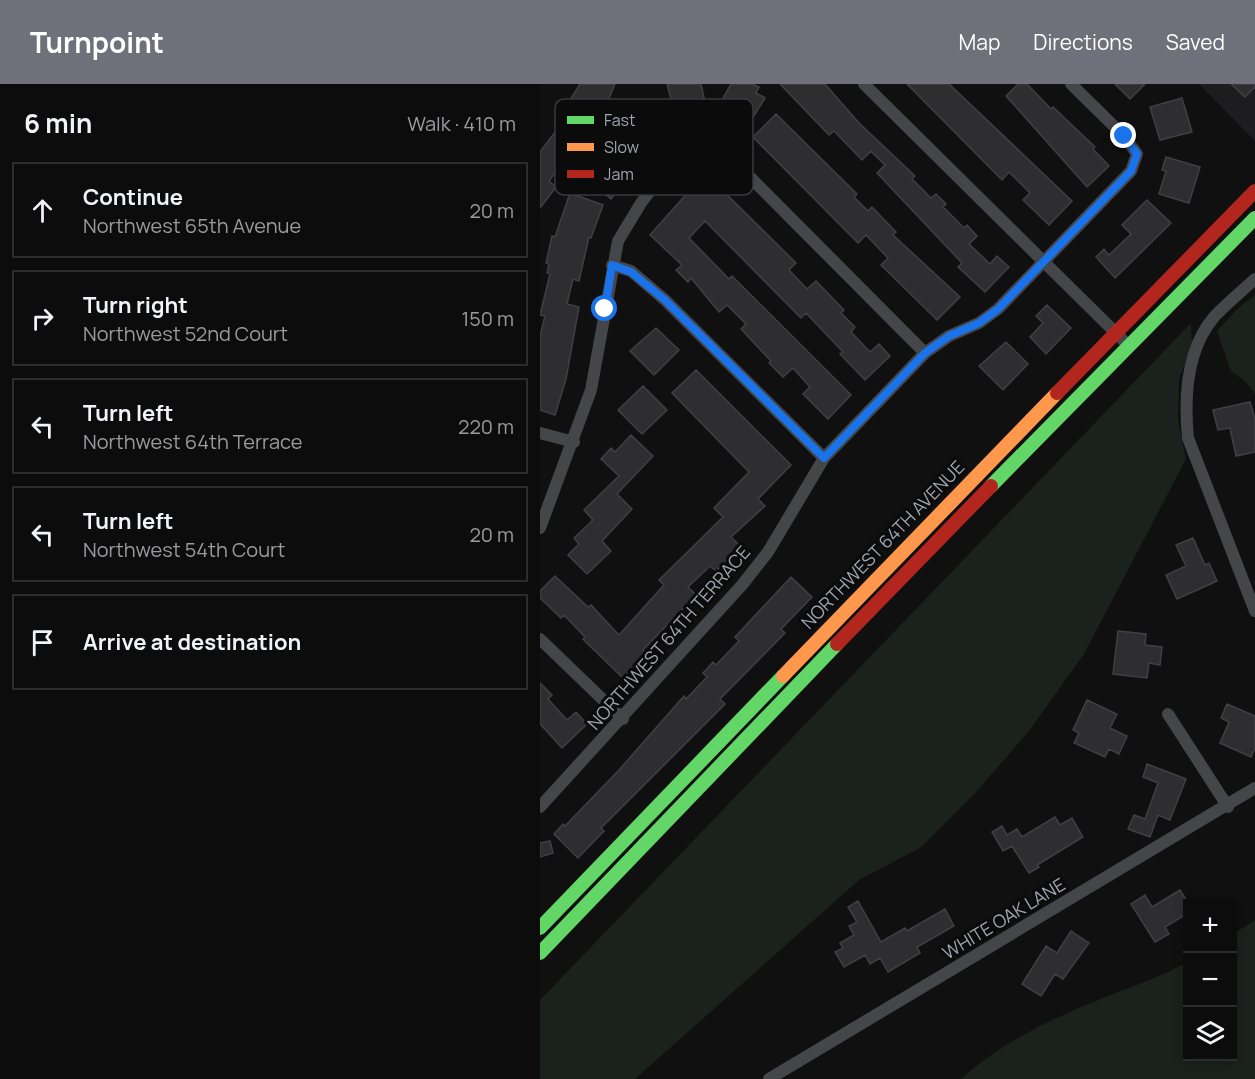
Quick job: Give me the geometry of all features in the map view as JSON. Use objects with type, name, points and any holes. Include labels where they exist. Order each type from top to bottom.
[{"type":"street","points":[[864,84],[1128,345]]},
{"type":"street","name":"NORTHWEST 64TH TERRACE","points":[[540,807],[623,719],[768,552],[824,458],[925,353],[949,336],[979,323],[998,309],[1131,171],[1137,154],[1124,136],[1071,84]]},
{"type":"street","points":[[753,180],[925,353]]},
{"type":"street","name":"NORTHWEST 64TH AVENUE","points":[[540,928],[1115,333],[1255,192]]},
{"type":"street","points":[[540,528],[574,442],[591,390],[618,241],[647,195]]},
{"type":"street","name":"NORTHWEST 64TH AVENUE","points":[[540,953],[1128,345],[1255,218]]},
{"type":"street","points":[[612,265],[631,272],[665,300],[824,458]]},
{"type":"street","points":[[1255,279],[1213,318],[1198,345],[1189,370],[1185,410],[1188,438],[1255,611]]},
{"type":"street","points":[[540,433],[574,442]]},
{"type":"street","points":[[540,639],[623,719]]},
{"type":"street","points":[[1168,714],[1228,807]]},
{"type":"street","name":"WHITE OAK LANE","points":[[769,1079],[1228,807],[1255,788]]},
{"type":"shaded area","points":[[1199,84],[1255,84],[1255,141]]},
{"type":"shaded area","points":[[1255,295],[1255,394],[1247,383],[1231,371],[1217,331],[1237,309]]},
{"type":"shaded area","points":[[1191,323],[1192,345],[1179,379],[1178,421],[1186,459],[1084,654],[1029,731],[977,791],[920,848],[859,880],[635,1079],[540,1079],[540,1000]]},
{"type":"shaded area","points":[[1255,920],[1255,1079],[961,1079],[993,1054],[1028,1032],[1183,964],[1183,1061],[1237,1061],[1237,931]]},
{"type":"building","points":[[580,84],[615,84],[609,99],[571,99]]},
{"type":"building","points":[[667,84],[701,84],[704,99],[671,99]]},
{"type":"building","points":[[731,84],[753,84],[759,87],[756,93],[765,98],[753,117],[753,99],[723,99]]},
{"type":"building","points":[[780,84],[825,84],[859,123],[915,176],[912,179],[931,198],[936,194],[946,204],[943,207],[964,228],[967,225],[977,236],[969,244],[990,264],[997,256],[1009,267],[985,292],[958,267],[962,263],[877,173],[885,165],[871,151],[862,160],[834,131],[829,135]]},
{"type":"building","points":[[907,84],[949,84],[1072,201],[1049,225],[1023,200],[1030,193],[1009,172],[1002,180]]},
{"type":"building","points":[[1018,84],[1027,84],[1051,109],[1053,107],[1095,147],[1093,149],[1109,166],[1087,187],[1006,96]]},
{"type":"building","points":[[1115,84],[1145,84],[1130,99]]},
{"type":"building","points":[[1231,84],[1255,84],[1255,87],[1245,97]]},
{"type":"building","points":[[1182,98],[1192,132],[1160,140],[1150,107]]},
{"type":"building","points":[[776,114],[857,194],[854,197],[868,211],[872,207],[896,232],[893,235],[960,297],[937,320],[881,265],[888,258],[866,235],[858,243],[753,137]]},
{"type":"building","points":[[555,132],[555,173],[549,181],[555,188],[540,208],[540,152]]},
{"type":"building","points":[[1166,157],[1200,167],[1189,203],[1159,194],[1166,171],[1162,170]]},
{"type":"building","points":[[569,195],[603,205],[591,238],[589,237],[579,281],[573,279],[567,304],[579,307],[566,379],[555,415],[540,410],[540,336],[545,316],[540,315],[550,274],[547,273],[549,264],[546,263],[552,236],[555,237]]},
{"type":"building","points":[[685,195],[727,195],[796,263],[789,270],[807,289],[816,281],[844,310],[841,313],[855,327],[851,332],[870,352],[879,344],[890,356],[865,380],[840,354],[843,352],[806,313],[801,318],[705,221],[689,238],[729,279],[732,276],[851,395],[828,419],[803,394],[810,387],[793,368],[783,377],[741,329],[746,324],[727,305],[719,312],[691,278],[688,282],[676,270],[682,265],[650,235]]},
{"type":"building","points":[[1147,200],[1171,223],[1115,278],[1096,257],[1104,249],[1109,255],[1131,234],[1122,225]]},
{"type":"building","points":[[1047,305],[1071,328],[1046,354],[1030,337],[1043,323],[1036,316]]},
{"type":"building","points":[[656,328],[679,350],[654,375],[630,351]]},
{"type":"building","points":[[1006,342],[1028,364],[1003,390],[979,366]]},
{"type":"building","points":[[696,370],[791,465],[758,499],[765,506],[731,537],[741,547],[716,571],[710,566],[688,587],[696,595],[643,650],[649,656],[625,680],[583,639],[585,637],[564,615],[561,618],[540,598],[540,591],[555,576],[588,607],[591,605],[619,635],[664,585],[659,580],[723,517],[714,508],[749,472],[672,393]]},
{"type":"building","points":[[643,386],[667,410],[642,434],[618,410]]},
{"type":"building","points":[[1250,402],[1255,419],[1255,452],[1236,456],[1230,428],[1218,430],[1213,410]]},
{"type":"building","points":[[631,435],[653,456],[617,494],[632,509],[602,541],[611,551],[587,574],[568,555],[579,544],[574,538],[593,520],[584,510],[619,476],[601,459],[611,448],[615,452]]},
{"type":"building","points":[[1193,538],[1205,565],[1209,563],[1217,581],[1177,599],[1166,575],[1186,566],[1176,545]]},
{"type":"building","points":[[791,577],[812,597],[781,629],[785,633],[720,699],[725,704],[601,828],[604,831],[578,858],[554,834],[563,824],[565,826],[619,770],[684,696],[686,699],[707,677],[703,673],[713,662],[716,665],[739,641],[735,637]]},
{"type":"building","points":[[1118,631],[1146,634],[1145,645],[1162,647],[1160,665],[1149,663],[1147,678],[1113,674]]},
{"type":"building","points":[[540,683],[552,695],[548,699],[567,720],[576,712],[587,724],[562,748],[540,724]]},
{"type":"building","points":[[1087,700],[1117,714],[1110,728],[1127,736],[1119,754],[1109,749],[1105,757],[1074,743],[1079,733],[1073,730]]},
{"type":"building","points":[[1227,704],[1255,716],[1255,748],[1251,757],[1220,743],[1229,722],[1221,718]]},
{"type":"building","points":[[1147,764],[1186,779],[1170,820],[1158,815],[1150,837],[1128,829],[1134,815],[1145,819],[1158,783],[1143,777]]},
{"type":"building","points":[[1055,817],[1060,825],[1072,818],[1083,837],[1037,865],[1039,867],[1029,873],[1012,846],[1003,851],[992,832],[1002,826],[1007,835],[1017,829],[1022,837]]},
{"type":"building","points":[[550,841],[553,853],[540,857],[540,843]]},
{"type":"building","points":[[1180,890],[1186,899],[1183,899],[1183,916],[1165,927],[1169,934],[1155,942],[1131,904],[1145,895],[1152,907]]},
{"type":"building","points":[[858,901],[881,942],[905,928],[907,931],[945,909],[954,926],[917,947],[920,953],[888,972],[880,958],[870,964],[865,955],[844,967],[835,952],[843,948],[840,943],[854,935],[849,926],[857,922],[848,907]]},
{"type":"building","points":[[1071,931],[1089,943],[1063,979],[1055,974],[1041,996],[1022,984],[1046,946],[1057,953]]},
{"type":"traffic: fast","points":[[991,486],[1255,218]]},
{"type":"traffic: fast","points":[[540,953],[837,644]]},
{"type":"traffic: fast","points":[[540,928],[783,676]]},
{"type":"traffic: slow","points":[[783,676],[1057,393]]},
{"type":"traffic: jam","points":[[1057,393],[1255,191]]},
{"type":"traffic: jam","points":[[837,644],[991,486]]},
{"type":"route","points":[[605,309],[612,265],[631,272],[665,300],[824,458],[907,369],[925,353],[949,336],[979,323],[998,309],[1131,171],[1137,154],[1124,136]]}]
